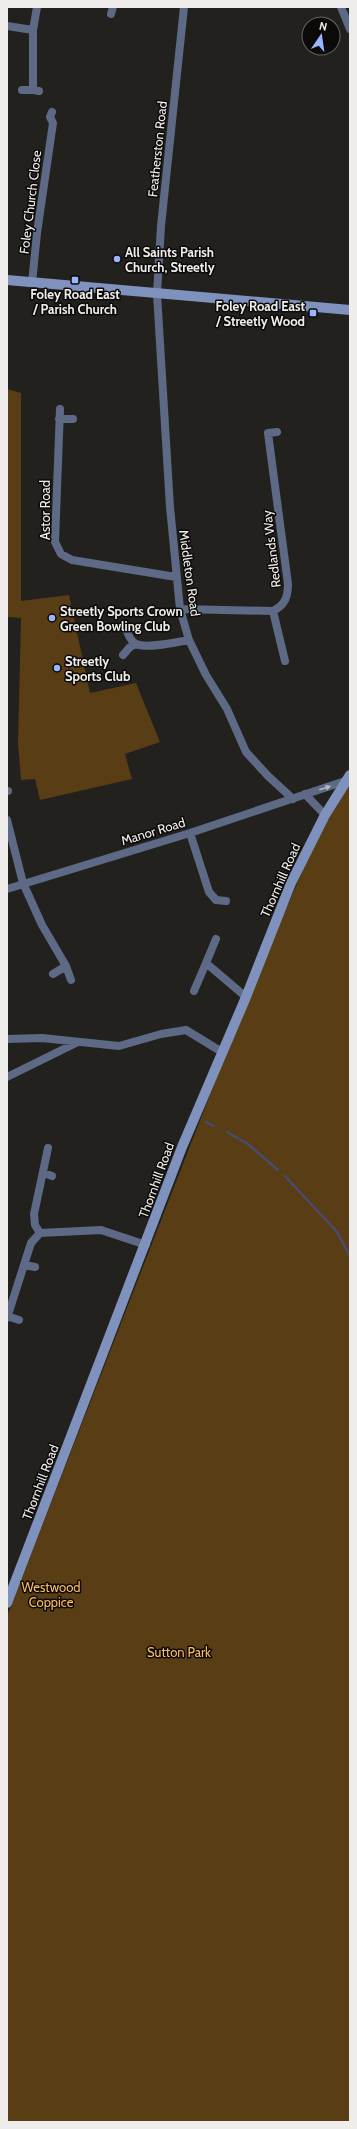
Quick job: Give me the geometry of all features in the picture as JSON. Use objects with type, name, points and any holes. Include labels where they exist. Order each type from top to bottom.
[{"type":"main road","points":[[7,280],[350,310]]},
{"type":"main road","name":"Thornhill Road","points":[[7,1603],[146,1245],[182,1147],[246,996],[291,883],[325,815],[348,778]]},
{"type":"street","points":[[22,90],[36,90],[33,30],[37,7]]},
{"type":"street","name":"Featherston Road","points":[[157,294],[161,226],[184,7]]},
{"type":"street","points":[[341,7],[350,29]]},
{"type":"street","points":[[7,26],[33,30]]},
{"type":"street","name":"Foley Church Close","points":[[32,283],[37,234],[56,122],[50,117],[52,112]]},
{"type":"street","name":"Middleton Road","points":[[157,294],[170,507],[180,609],[189,640],[206,675],[227,710],[246,752],[268,776],[293,799]]},
{"type":"street","name":"Astor Road","points":[[60,409],[55,542],[61,554],[72,560],[176,577]]},
{"type":"street","points":[[59,419],[73,419]]},
{"type":"street","name":"Redlands Way","points":[[273,611],[280,607],[285,601],[288,584],[264,434],[277,432]]},
{"type":"street","points":[[180,609],[273,611],[285,661]]},
{"type":"street","points":[[126,629],[129,637],[136,644]]},
{"type":"street","points":[[123,655],[130,647],[136,644],[150,645],[189,640]]},
{"type":"street","name":"Manor Road","points":[[7,889],[190,833],[293,799],[348,778]]},
{"type":"street","points":[[305,794],[325,815]]},
{"type":"street","points":[[7,820],[23,883],[42,925],[66,966],[71,980]]},
{"type":"street","points":[[190,833],[209,892],[216,900],[226,901]]},
{"type":"street","points":[[194,991],[216,939]]},
{"type":"street","points":[[206,964],[246,996]]},
{"type":"street","points":[[53,974],[66,966]]},
{"type":"street","points":[[7,1039],[42,1038],[76,1043],[119,1046],[161,1034],[186,1030],[222,1052]]},
{"type":"street","points":[[7,1077],[76,1043]]},
{"type":"street","points":[[40,1233],[35,1225],[34,1214],[48,1174],[48,1148]]},
{"type":"street","points":[[19,1320],[7,1317],[31,1243],[40,1233],[101,1230],[146,1245]]},
{"type":"street","points":[[24,1265],[34,1267]]},
{"type":"green space","points":[[7,389],[21,393],[21,601],[69,595],[90,693],[136,683],[160,742],[125,754],[132,779],[40,800],[35,779],[21,780],[18,744],[21,618],[7,617]]},
{"type":"green space","name":"Sutton Park","points":[[350,782],[350,2122],[7,2122],[7,1616],[250,992],[316,840]]},
{"type":"waterway","points":[[206,1122],[214,1126]]},
{"type":"waterway","points":[[227,1132],[248,1144],[278,1170]]},
{"type":"waterway","points":[[285,1176],[337,1232],[350,1256]]},
{"type":"place","name":"All Saints Parish Church, Streetly","points":[[117,259]]},
{"type":"place","name":"Foley Road East / Parish Church","points":[[75,280]]},
{"type":"place","name":"Foley Road East / Streetly Wood","points":[[313,313]]},
{"type":"place","name":"Streetly Sports Crown Green Bowling Club","points":[[52,618]]},
{"type":"place","name":"Streetly Sports Club","points":[[57,668]]},
{"type":"park label","name":"Westwood Coppice","points":[[51,1594]]}]
